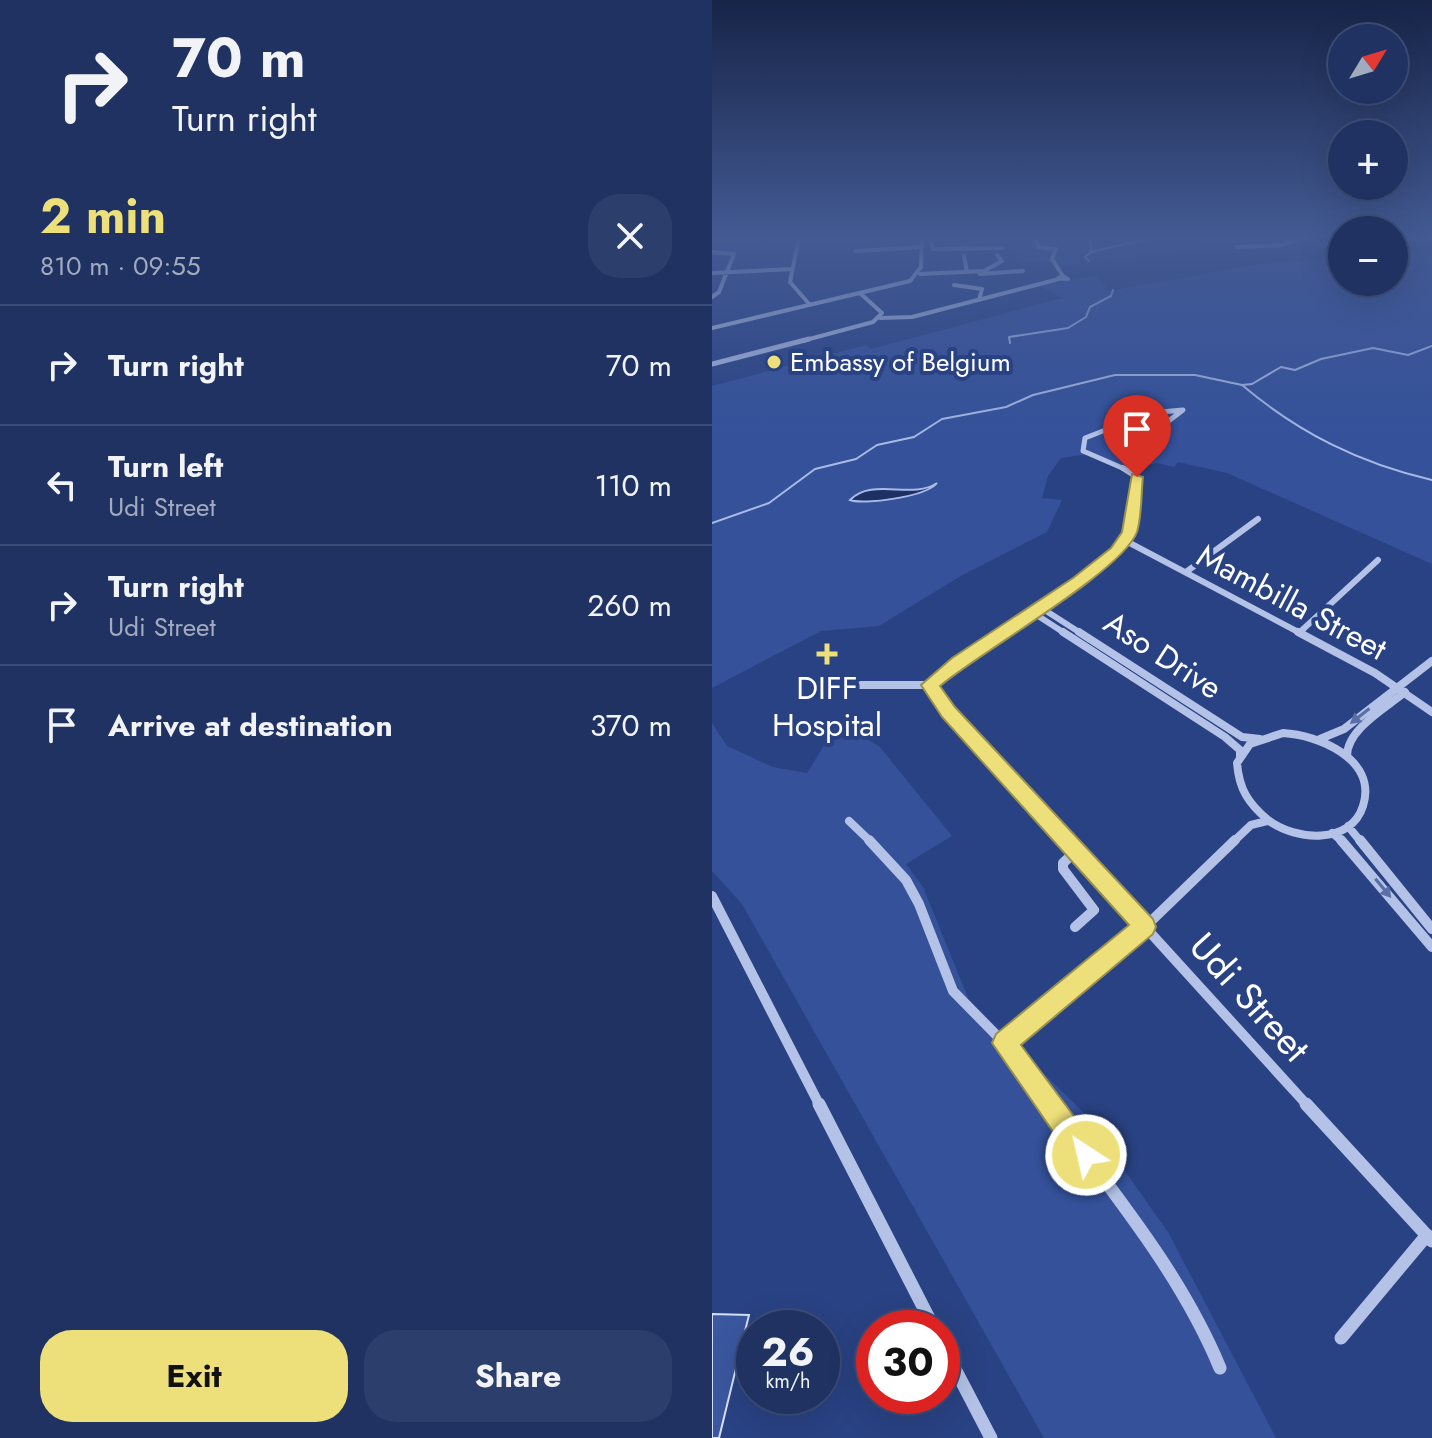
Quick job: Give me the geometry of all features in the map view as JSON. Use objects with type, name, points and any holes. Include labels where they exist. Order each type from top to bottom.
[{"type":"street","points":[[712,328],[814,304]]},
{"type":"street","points":[[873,304],[880,310],[880,318]]},
{"type":"street","points":[[712,364],[861,327],[880,318],[912,317],[963,304]]},
{"type":"street","points":[[825,678],[857,685],[930,685],[958,662],[1094,570],[1126,541],[1137,477],[1126,468],[1096,460],[1083,451],[1085,438],[1130,421],[1175,408],[1183,410],[1176,421],[1169,424],[1130,421]]},
{"type":"street","points":[[1186,572],[1258,519]]},
{"type":"street","name":"Mambilla Street","points":[[1126,541],[1300,632],[1396,686],[1432,712]]},
{"type":"street","points":[[1300,632],[1378,560]]},
{"type":"street","name":"Aso Drive","points":[[1036,610],[1242,737],[1260,739]]},
{"type":"street","name":"Aso Drive","points":[[1036,610],[1225,737],[1240,750],[1240,758]]},
{"type":"street","points":[[1319,739],[1344,729],[1432,661]]},
{"type":"street","name":"Udi Street","points":[[930,685],[949,712],[1429,1238]]},
{"type":"street","points":[[1347,756],[1347,746],[1353,736],[1405,692]]},
{"type":"street","points":[[1295,733],[1319,739],[1347,756],[1358,770],[1365,790],[1362,810],[1348,826],[1332,833],[1298,834],[1267,821],[1251,808],[1236,777],[1240,758],[1260,739],[1295,733]]},
{"type":"street","points":[[849,821],[906,880],[919,904],[953,991],[1004,1043],[1166,1271],[1204,1329],[1220,1368]]},
{"type":"street","points":[[1004,1043],[1145,927],[1251,825],[1267,821]]},
{"type":"street","points":[[1348,826],[1432,929]]},
{"type":"street","points":[[1332,833],[1349,847],[1432,947]]},
{"type":"street","points":[[1075,927],[1094,910],[1063,869],[1063,863],[1076,851]]},
{"type":"street","points":[[712,896],[925,1310]]},
{"type":"street","points":[[1341,1338],[1429,1238]]},
{"type":"street","points":[[960,1379],[991,1438]]},
{"type":"shaded area","points":[[1039,304],[1432,304],[1432,564],[1227,473],[1178,462],[1174,467],[1157,463],[1133,469],[1090,454],[1061,458],[1048,476],[1042,498],[1062,500],[1047,532],[959,577],[879,626],[821,631],[712,688],[712,386],[866,345],[871,349]]},
{"type":"shaded area","points":[[937,483],[921,492],[894,499],[850,500],[869,490],[916,490]]},
{"type":"shaded area","points":[[839,721],[880,747],[952,836],[906,864],[923,887],[969,1000],[1084,1113],[1168,1232],[1276,1438],[1044,1438],[742,904],[712,871],[712,723],[727,746],[773,767],[807,773]]},
{"type":"building","points":[[712,1314],[736,1315],[736,1368],[719,1438],[712,1438]]},
{"type":"waterway","points":[[1010,343],[1009,337],[1068,328],[1086,317],[1090,307],[1096,304]]},
{"type":"waterway","points":[[1242,385],[1252,384],[1281,367],[1295,370],[1321,359],[1373,348],[1408,355],[1432,346]]},
{"type":"waterway","points":[[712,523],[769,503],[815,469],[856,459],[877,445],[914,437],[942,419],[1006,407],[1033,395],[1115,375],[1195,375],[1242,385]]},
{"type":"waterway","points":[[1242,385],[1285,418],[1331,444],[1380,465],[1432,480]]},
{"type":"place","name":"Embassy of Belgium","points":[[774,362]]},
{"type":"place","name":"DIFF Hospital","points":[[827,654]]},
{"type":"route","points":[[1086,1155],[1004,1043],[1145,927],[936,698],[930,685],[958,662],[1079,581],[1126,541],[1137,477]]}]
